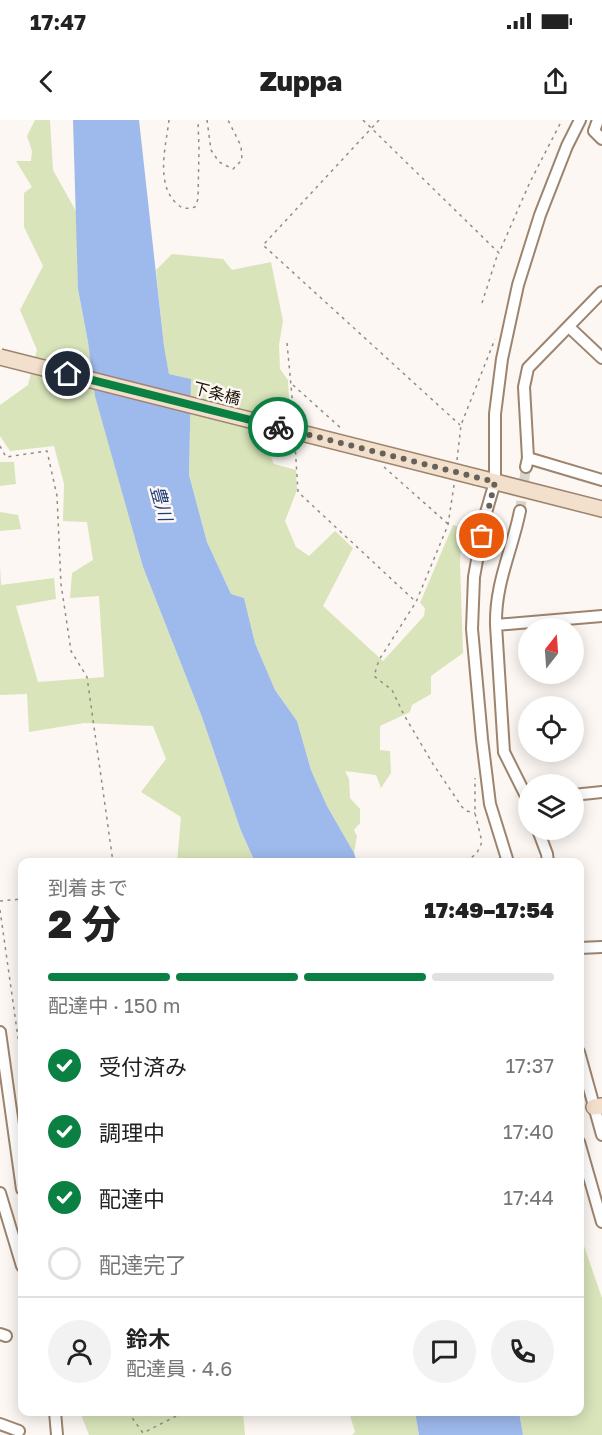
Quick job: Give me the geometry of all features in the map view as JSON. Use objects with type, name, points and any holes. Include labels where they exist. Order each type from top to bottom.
[{"type":"main road","name":"下条橋","points":[[0,357],[602,509]]},
{"type":"street","points":[[507,858],[490,804],[482,739],[472,629],[474,577],[485,516],[495,482],[495,414],[502,359],[518,285],[540,215],[567,146],[580,120]]},
{"type":"street","points":[[598,120],[594,131],[602,139]]},
{"type":"street","points":[[602,292],[528,368],[525,387],[527,462],[602,480]]},
{"type":"street","points":[[569,327],[602,358]]},
{"type":"street","points":[[518,779],[504,752],[496,612],[502,573],[520,511]]},
{"type":"street","points":[[496,625],[602,616]]},
{"type":"street","points":[[584,794],[602,792]]},
{"type":"street","points":[[542,840],[548,858]]},
{"type":"street","points":[[584,948],[602,947]]},
{"type":"street","points":[[0,1032],[18,1160]]},
{"type":"street","points":[[584,1071],[586,1078]]},
{"type":"street","points":[[584,1074],[598,1107],[602,1135]]},
{"type":"street","points":[[584,1160],[602,1222]]},
{"type":"street","points":[[0,1193],[18,1253]]},
{"type":"street","points":[[55,1416],[57,1435]]},
{"type":"street","points":[[0,1424],[19,1431]]},
{"type":"path","points":[[169,120],[164,179],[174,202],[181,208],[189,209],[195,207],[198,200],[198,120]]},
{"type":"path","points":[[207,120],[211,150],[219,162],[232,169],[242,160],[241,146],[228,120]]},
{"type":"path","points":[[363,120],[499,253]]},
{"type":"path","points":[[379,120],[263,245],[461,425]]},
{"type":"path","points":[[482,303],[499,253],[530,182],[561,120]]},
{"type":"path","points":[[456,469],[461,425],[495,338]]},
{"type":"path","points":[[287,343],[294,416]]},
{"type":"path","points":[[295,438],[298,492],[416,602]]},
{"type":"path","points":[[0,446],[6,457],[48,451],[57,496],[61,584],[69,640],[71,651],[87,676],[112,858]]},
{"type":"path","points":[[454,480],[448,525],[416,602],[379,660],[374,676],[392,690],[433,764],[462,807],[475,813]]},
{"type":"path","points":[[471,858],[477,853],[482,842],[475,813],[476,777]]},
{"type":"path","points":[[0,901],[18,899]]},
{"type":"path","points":[[0,909],[18,1037]]},
{"type":"path","points":[[131,1416],[143,1433],[176,1416]]},
{"type":"green space","points":[[35,120],[50,120],[53,170],[77,213],[78,289],[96,397],[143,567],[202,717],[241,831],[253,858],[177,858],[181,817],[141,792],[166,759],[153,726],[84,723],[29,732],[27,694],[0,695],[0,565],[1,585],[54,578],[56,599],[16,606],[38,682],[104,677],[99,596],[70,598],[72,573],[93,560],[87,522],[63,521],[64,484],[54,446],[10,451],[0,436],[0,405],[28,385],[37,350],[20,310],[43,266],[24,227],[24,193],[32,187],[16,161],[31,161],[32,151],[27,136]]},
{"type":"green space","points":[[172,254],[223,259],[232,270],[271,262],[283,321],[279,345],[280,369],[288,380],[290,414],[273,413],[265,443],[274,464],[296,470],[297,490],[285,521],[296,547],[309,556],[335,531],[353,548],[323,606],[383,661],[424,616],[425,608],[420,603],[453,525],[457,526],[461,537],[463,653],[431,676],[431,694],[412,705],[410,712],[380,726],[380,750],[390,751],[391,773],[381,788],[376,775],[345,771],[349,779],[350,798],[360,809],[360,823],[354,830],[357,836],[354,853],[327,806],[311,770],[297,721],[275,690],[255,643],[244,598],[231,594],[207,542],[189,475],[191,379],[169,374],[164,346],[156,270]]},
{"type":"green space","points":[[0,462],[14,462],[16,484],[0,486]]},
{"type":"green space","points":[[0,512],[18,515],[21,529],[0,531]]},
{"type":"green space","points":[[584,1246],[602,1298],[602,1435],[523,1435],[520,1416],[584,1416]]},
{"type":"green space","points":[[243,1416],[245,1435],[89,1435],[82,1417]]},
{"type":"green space","points":[[350,1416],[416,1416],[419,1435],[352,1435],[355,1432]]},
{"type":"water","name":"豊川","points":[[73,120],[139,120],[164,346],[169,374],[191,379],[189,475],[207,542],[231,594],[244,598],[255,643],[275,690],[297,721],[311,770],[327,806],[356,858],[253,858],[241,831],[202,717],[143,567],[95,396],[78,289]]},
{"type":"water","points":[[416,1416],[520,1416],[523,1435],[419,1435]]},
{"type":"tunnel","points":[[520,511],[526,467]]},
{"type":"way so far","points":[[278,427],[495,482],[482,536]]},
{"type":"route","points":[[68,374],[278,427]]}]
